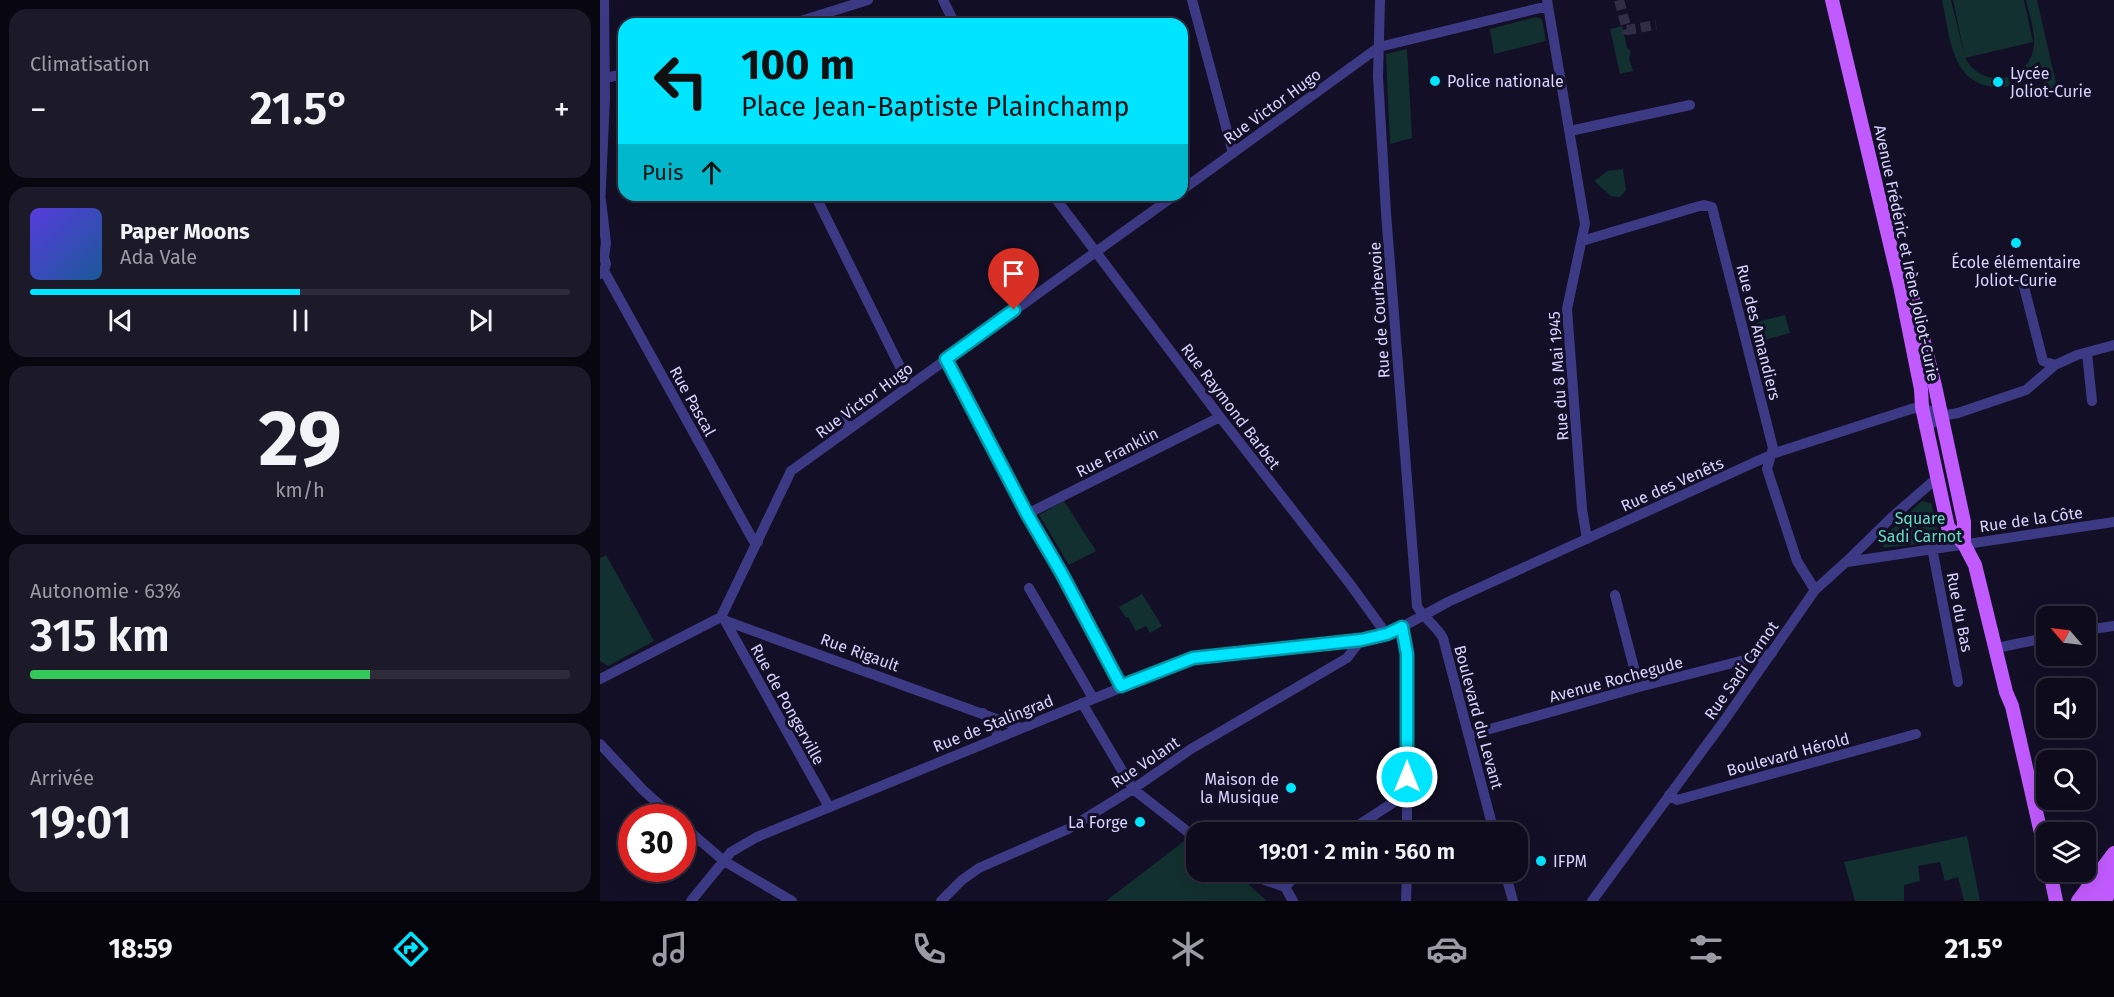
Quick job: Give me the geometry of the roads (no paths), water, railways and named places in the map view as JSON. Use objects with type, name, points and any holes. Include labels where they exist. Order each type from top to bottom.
[{"type":"main road","name":"Avenue Frédéric et Irène Joliot-Curie","points":[[1832,0],[1902,290],[1926,428],[1948,527],[1964,544],[1975,565],[2006,692],[2012,706],[2038,822]]},
{"type":"main road","name":"Avenue Frédéric et Irène Joliot-Curie","points":[[1840,0],[1941,416],[1964,522],[1964,544]]},
{"type":"main road","points":[[2078,901],[2114,853]]},
{"type":"main road","points":[[2092,901],[2114,868]]},
{"type":"main road","points":[[2052,882],[2056,901]]},
{"type":"main road","points":[[2105,901],[2114,882]]},
{"type":"street","name":"Rue Pascal","points":[[604,0],[605,78],[600,202],[606,243],[602,256],[606,264],[602,273],[753,540],[758,542]]},
{"type":"street","points":[[810,18],[868,0]]},
{"type":"street","points":[[943,0],[952,18]]},
{"type":"street","points":[[1192,0],[1233,153]]},
{"type":"street","name":"Rue de Courbevoie","points":[[1380,0],[1378,76],[1387,225],[1417,606],[1422,616]]},
{"type":"street","points":[[1379,47],[1547,3]]},
{"type":"street","name":"Rue du 8 Mai 1945","points":[[1547,3],[1585,224],[1567,309],[1582,509],[1587,539]]},
{"type":"street","name":"Rue Victor Hugo","points":[[1188,186],[1379,47]]},
{"type":"street","points":[[605,78],[618,75]]},
{"type":"street","points":[[1570,131],[1690,105]]},
{"type":"street","points":[[818,201],[909,385]]},
{"type":"street","name":"Rue Raymond Barbet","points":[[1058,201],[1387,634]]},
{"type":"street","name":"Rue Victor Hugo","points":[[724,619],[791,471],[1167,201]]},
{"type":"street","name":"Rue des Amandiers","points":[[1582,241],[1696,207],[1704,205],[1712,207],[1773,448],[1767,469],[1797,561],[1815,590]]},
{"type":"street","points":[[2022,279],[2043,361],[2055,365]]},
{"type":"street","points":[[1926,428],[1941,416],[2026,390],[2055,365],[2114,345]]},
{"type":"street","points":[[2087,353],[2092,401]]},
{"type":"street","points":[[946,359],[1121,686]]},
{"type":"street","points":[[1922,407],[1941,416]]},
{"type":"street","name":"Rue des Venêts","points":[[1387,634],[1448,602],[1774,453],[1901,411],[1922,407]]},
{"type":"street","points":[[858,408],[864,418]]},
{"type":"street","name":"Rue Franklin","points":[[1027,514],[1220,417]]},
{"type":"street","points":[[844,418],[849,429]]},
{"type":"street","name":"Rue Sadi Carnot","points":[[1592,901],[1815,590],[1938,477]]},
{"type":"street","name":"Rue de la Côte","points":[[1846,562],[2114,522]]},
{"type":"street","name":"Rue du Bas","points":[[1932,548],[1958,682]]},
{"type":"street","points":[[1029,588],[1133,789],[1186,830]]},
{"type":"street","points":[[1615,595],[1640,687]]},
{"type":"street","name":"Boulevard du Levant","points":[[1422,616],[1436,626],[1443,638],[1491,822]]},
{"type":"street","points":[[600,679],[724,619]]},
{"type":"street","name":"Rue Rigault","points":[[724,619],[1022,728]]},
{"type":"street","name":"Rue de Pongerville","points":[[724,619],[829,807]]},
{"type":"street","points":[[2096,628],[2114,626]]},
{"type":"street","points":[[1402,627],[1407,654],[1407,822]]},
{"type":"street","name":"Rue de Stalingrad","points":[[691,901],[737,848],[757,837],[1193,658],[1361,640],[1387,634]]},
{"type":"street","name":"Rue Volant","points":[[941,901],[962,880],[979,868],[1016,850],[1056,836],[1133,789],[1191,749],[1347,658],[1361,640]]},
{"type":"street","points":[[1996,648],[2036,640]]},
{"type":"street","name":"Avenue Rochegude","points":[[1469,735],[1772,653]]},
{"type":"street","points":[[982,713],[989,720],[999,738]]},
{"type":"street","name":"Boulevard Hérold","points":[[1669,795],[1677,800],[1916,734]]},
{"type":"street","points":[[600,744],[658,804]]},
{"type":"street","points":[[1363,822],[1408,793]]},
{"type":"street","points":[[696,837],[724,861],[792,901]]},
{"type":"street","points":[[1271,882],[1285,887],[1293,901]]},
{"type":"street","points":[[1285,887],[1290,882]]},
{"type":"street","points":[[1406,901],[1407,882]]},
{"type":"street","points":[[1508,882],[1513,901]]},
{"type":"tunnel","points":[[1619,0],[1627,30],[1656,25]]},
{"type":"place","name":"Police nationale","points":[[1435,81]]},
{"type":"place","name":"Lycée Joliot-Curie","points":[[1998,82]]},
{"type":"place","name":"École élémentaire Joliot-Curie","points":[[2016,243]]},
{"type":"place","name":"Maison de la Musique","points":[[1291,788]]},
{"type":"place","name":"La Forge","points":[[1140,822]]},
{"type":"place","name":"IFPM","points":[[1541,861]]},
{"type":"park label","name":"Square Sadi Carnot","points":[[1920,527]]}]
